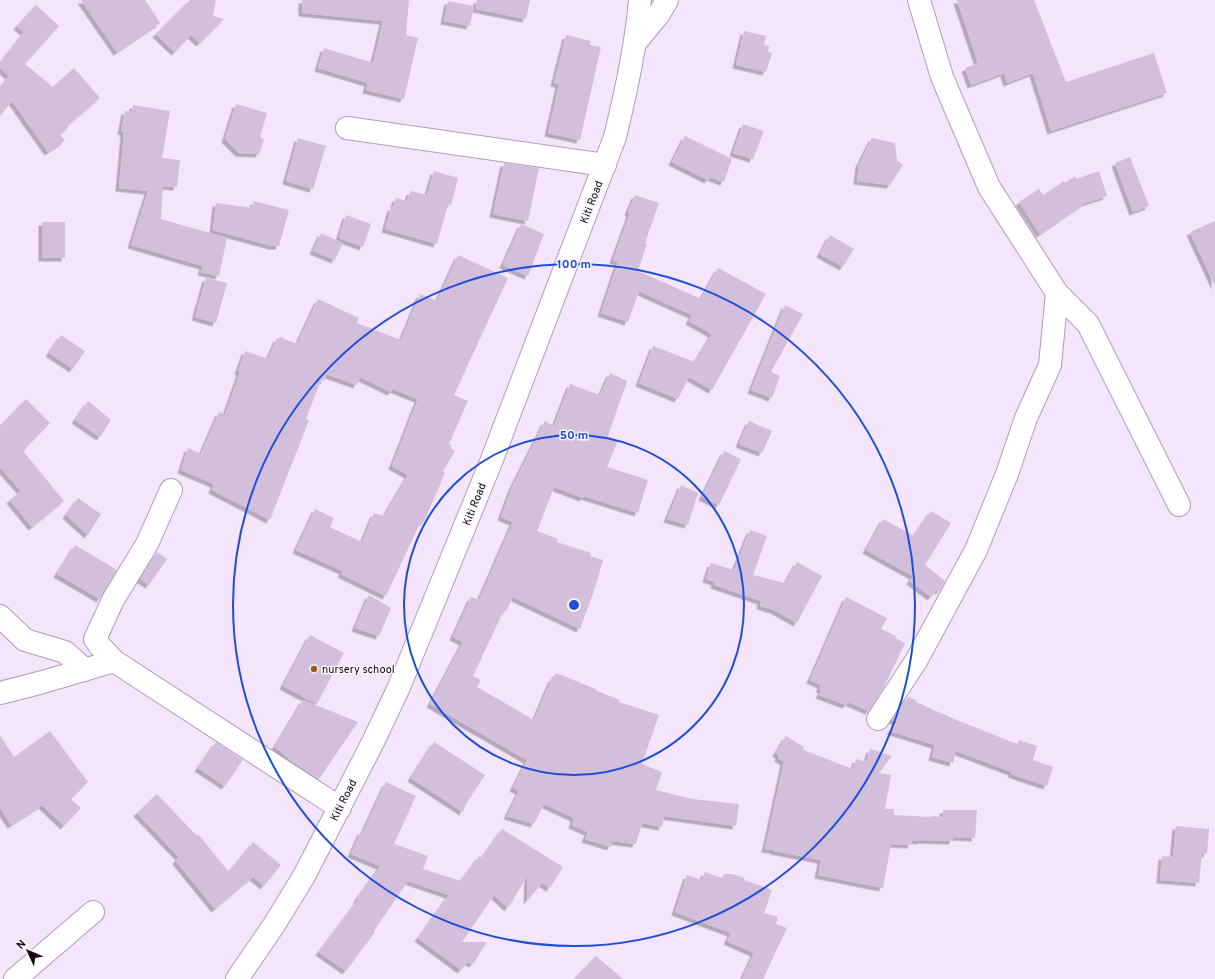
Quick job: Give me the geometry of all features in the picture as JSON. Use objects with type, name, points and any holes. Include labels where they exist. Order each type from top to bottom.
[{"type":"street","name":"Kiti Road","points":[[237,979],[274,925],[304,876],[373,742],[402,679],[494,454],[615,137],[625,98],[635,43],[640,0]]},
{"type":"street","points":[[635,43],[659,14],[667,0]]},
{"type":"street","points":[[919,0],[942,77],[989,187],[1057,293],[1088,324],[1179,505]]},
{"type":"street","points":[[347,128],[605,165]]},
{"type":"street","points":[[878,719],[916,661],[976,550],[1026,418],[1050,365],[1057,293]]},
{"type":"street","points":[[171,490],[147,544],[113,600],[95,639],[114,662],[340,808]]},
{"type":"street","points":[[0,616],[24,640],[65,652],[85,670]]},
{"type":"street","points":[[0,693],[114,662]]},
{"type":"street","points":[[15,979],[93,912]]},
{"type":"building","points":[[81,0],[145,0],[160,23],[117,52]]},
{"type":"building","points":[[190,0],[216,0],[213,16],[224,19],[200,43],[191,35],[175,52],[156,34]]},
{"type":"building","points":[[302,0],[409,0],[406,35],[418,38],[404,99],[366,90],[368,83],[318,68],[324,48],[373,63],[383,21],[302,13]]},
{"type":"building","points":[[477,0],[530,0],[526,19],[476,9]]},
{"type":"building","points":[[957,0],[1034,0],[1066,82],[1154,53],[1167,93],[1051,131],[1033,73],[1007,83],[1004,73],[971,85],[965,68],[978,63]]},
{"type":"building","points":[[448,1],[474,6],[470,26],[444,21]]},
{"type":"building","points":[[36,5],[59,26],[25,64],[53,87],[74,68],[100,98],[67,126],[68,128],[60,134],[65,141],[48,152],[12,101],[0,116],[0,88],[9,76],[0,68],[0,63],[24,32],[17,26]]},
{"type":"building","points":[[744,31],[766,36],[764,45],[769,46],[768,52],[772,53],[766,72],[736,65]]},
{"type":"building","points":[[566,35],[591,41],[590,45],[601,47],[580,140],[548,133],[559,84],[554,83]]},
{"type":"building","points":[[236,104],[267,113],[260,137],[264,140],[259,154],[239,153],[225,139]]},
{"type":"building","points":[[133,105],[170,111],[162,158],[180,160],[177,187],[163,186],[161,219],[227,238],[219,276],[201,272],[203,266],[131,245],[148,191],[119,188],[124,132],[121,131],[125,111],[132,112]]},
{"type":"building","points":[[743,124],[764,131],[753,159],[733,153]]},
{"type":"building","points":[[685,136],[732,159],[724,182],[710,177],[708,180],[672,162]]},
{"type":"building","points":[[298,138],[326,146],[313,189],[286,181]]},
{"type":"building","points":[[872,138],[895,143],[897,160],[903,165],[890,185],[857,181],[859,164]]},
{"type":"building","points":[[1130,157],[1149,206],[1133,212],[1115,163]]},
{"type":"building","points":[[504,163],[539,168],[528,221],[493,214]]},
{"type":"building","points":[[434,171],[458,178],[451,205],[448,204],[437,244],[385,229],[391,207],[393,208],[396,198],[407,201],[410,191],[427,195]]},
{"type":"building","points":[[1099,171],[1107,196],[1085,203],[1040,234],[1019,202],[1039,189],[1043,195],[1064,181],[1065,183],[1075,176],[1076,179]]},
{"type":"building","points":[[635,195],[659,203],[645,243],[647,244],[638,271],[701,299],[718,268],[766,294],[712,390],[689,377],[678,399],[639,383],[653,346],[695,362],[712,334],[689,321],[692,315],[639,291],[628,322],[601,313],[618,262],[613,260]]},
{"type":"building","points":[[254,201],[289,210],[279,246],[272,246],[213,230],[216,203],[252,208]]},
{"type":"building","points":[[346,215],[371,224],[363,247],[339,238]]},
{"type":"building","points":[[1215,221],[1215,286],[1190,232]]},
{"type":"building","points":[[42,222],[65,222],[65,258],[42,258]]},
{"type":"building","points":[[521,224],[544,234],[528,276],[503,265]]},
{"type":"building","points":[[321,233],[343,243],[335,260],[313,251]]},
{"type":"building","points":[[830,235],[854,249],[843,267],[820,254]]},
{"type":"building","points":[[458,255],[508,278],[454,395],[468,401],[449,444],[452,446],[450,448],[455,451],[443,471],[445,472],[424,522],[421,521],[386,596],[341,574],[343,571],[296,550],[315,509],[334,518],[330,527],[362,542],[374,513],[384,516],[408,475],[392,466],[418,399],[393,389],[391,392],[360,377],[357,385],[326,374],[324,381],[321,380],[306,419],[309,420],[270,520],[212,490],[214,484],[181,470],[188,448],[201,454],[219,412],[225,415],[240,372],[238,371],[245,351],[268,359],[277,338],[279,339],[280,337],[297,344],[318,299],[359,318],[357,323],[401,340],[420,294],[437,301]]},
{"type":"building","points":[[206,278],[227,283],[216,323],[195,317]]},
{"type":"building","points":[[785,305],[803,314],[771,372],[780,376],[772,398],[751,390]]},
{"type":"building","points":[[61,335],[85,351],[73,369],[49,353]]},
{"type":"building","points":[[610,373],[627,381],[608,436],[618,440],[607,467],[648,480],[638,513],[584,496],[583,498],[554,487],[537,531],[558,539],[557,542],[591,553],[590,556],[603,560],[594,591],[580,629],[513,597],[506,611],[504,610],[473,676],[481,680],[477,687],[534,720],[552,678],[556,673],[620,700],[619,702],[659,715],[642,764],[662,772],[656,790],[692,799],[739,804],[736,826],[664,816],[662,827],[642,823],[636,844],[612,841],[611,847],[585,839],[588,832],[572,825],[574,818],[544,804],[534,824],[507,816],[519,791],[513,788],[527,760],[430,704],[463,642],[453,637],[471,597],[479,600],[513,522],[501,517],[512,487],[545,421],[554,426],[570,384],[600,395]]},
{"type":"building","points":[[26,399],[50,423],[23,451],[64,501],[32,527],[10,500],[21,491],[0,467],[0,426]]},
{"type":"building","points":[[88,401],[111,420],[100,437],[75,420]]},
{"type":"building","points":[[749,421],[772,431],[762,453],[739,444]]},
{"type":"building","points":[[724,451],[741,459],[719,505],[702,497]]},
{"type":"building","points":[[681,485],[698,493],[688,525],[667,519]]},
{"type":"building","points":[[78,498],[101,514],[88,535],[66,515]]},
{"type":"building","points":[[931,511],[951,523],[925,565],[945,581],[940,591],[937,590],[931,597],[910,581],[913,576],[866,550],[883,519],[914,536]]},
{"type":"building","points":[[750,530],[767,536],[753,575],[785,583],[797,562],[822,576],[797,623],[774,610],[760,606],[761,601],[714,585],[715,582],[706,579],[711,563],[734,570]]},
{"type":"building","points":[[75,545],[117,570],[100,599],[57,574]]},
{"type":"building","points":[[157,552],[167,559],[149,585],[140,579]]},
{"type":"building","points":[[369,595],[391,608],[379,636],[355,628]]},
{"type":"building","points":[[846,597],[887,618],[881,629],[896,636],[895,638],[905,643],[884,687],[869,711],[848,702],[846,705],[819,695],[822,690],[819,689],[821,685],[810,680]]},
{"type":"building","name":"nursery school","points":[[310,635],[344,653],[317,704],[283,686]]},
{"type":"building","points":[[908,697],[954,719],[1017,744],[1019,740],[1037,746],[1033,760],[1053,767],[1047,786],[1011,774],[1012,772],[956,751],[953,763],[932,757],[935,745],[890,731],[897,722],[892,720]]},
{"type":"building","points":[[303,700],[358,722],[319,779],[293,762],[275,747]]},
{"type":"building","points":[[50,731],[88,782],[71,799],[81,808],[64,826],[42,805],[11,825],[0,808],[0,735],[14,757]]},
{"type":"building","points":[[786,736],[804,747],[803,750],[853,769],[856,759],[866,762],[870,749],[892,756],[879,773],[891,775],[885,809],[894,809],[894,815],[931,817],[943,817],[943,810],[977,810],[975,838],[953,837],[953,841],[912,840],[911,845],[891,844],[883,888],[818,875],[821,860],[765,849],[784,762],[778,758],[779,755],[776,753]]},
{"type":"building","points":[[216,742],[243,760],[225,786],[198,768]]},
{"type":"building","points":[[434,742],[485,775],[466,804],[463,812],[411,778]]},
{"type":"building","points":[[386,782],[416,796],[394,844],[428,856],[423,869],[461,881],[479,856],[482,858],[502,829],[563,867],[550,888],[542,883],[527,901],[528,875],[508,908],[494,895],[462,942],[487,942],[473,964],[468,962],[461,970],[418,938],[449,895],[408,881],[374,931],[375,932],[346,971],[319,952],[358,900],[357,899],[380,866],[351,854]]},
{"type":"building","points":[[157,794],[197,836],[198,834],[229,872],[253,842],[281,865],[264,886],[253,877],[215,909],[176,861],[179,857],[137,813]]},
{"type":"building","points":[[1176,826],[1209,829],[1207,854],[1202,853],[1199,883],[1160,880],[1162,856],[1173,857]]},
{"type":"building","points":[[705,872],[722,878],[724,874],[732,874],[772,890],[764,913],[778,917],[776,924],[787,928],[763,979],[742,979],[754,953],[727,941],[731,933],[675,912],[687,875],[702,880]]},
{"type":"building","points":[[596,956],[623,979],[574,979]]},
{"type":"place","name":"nursery school","points":[[314,669]]}]
